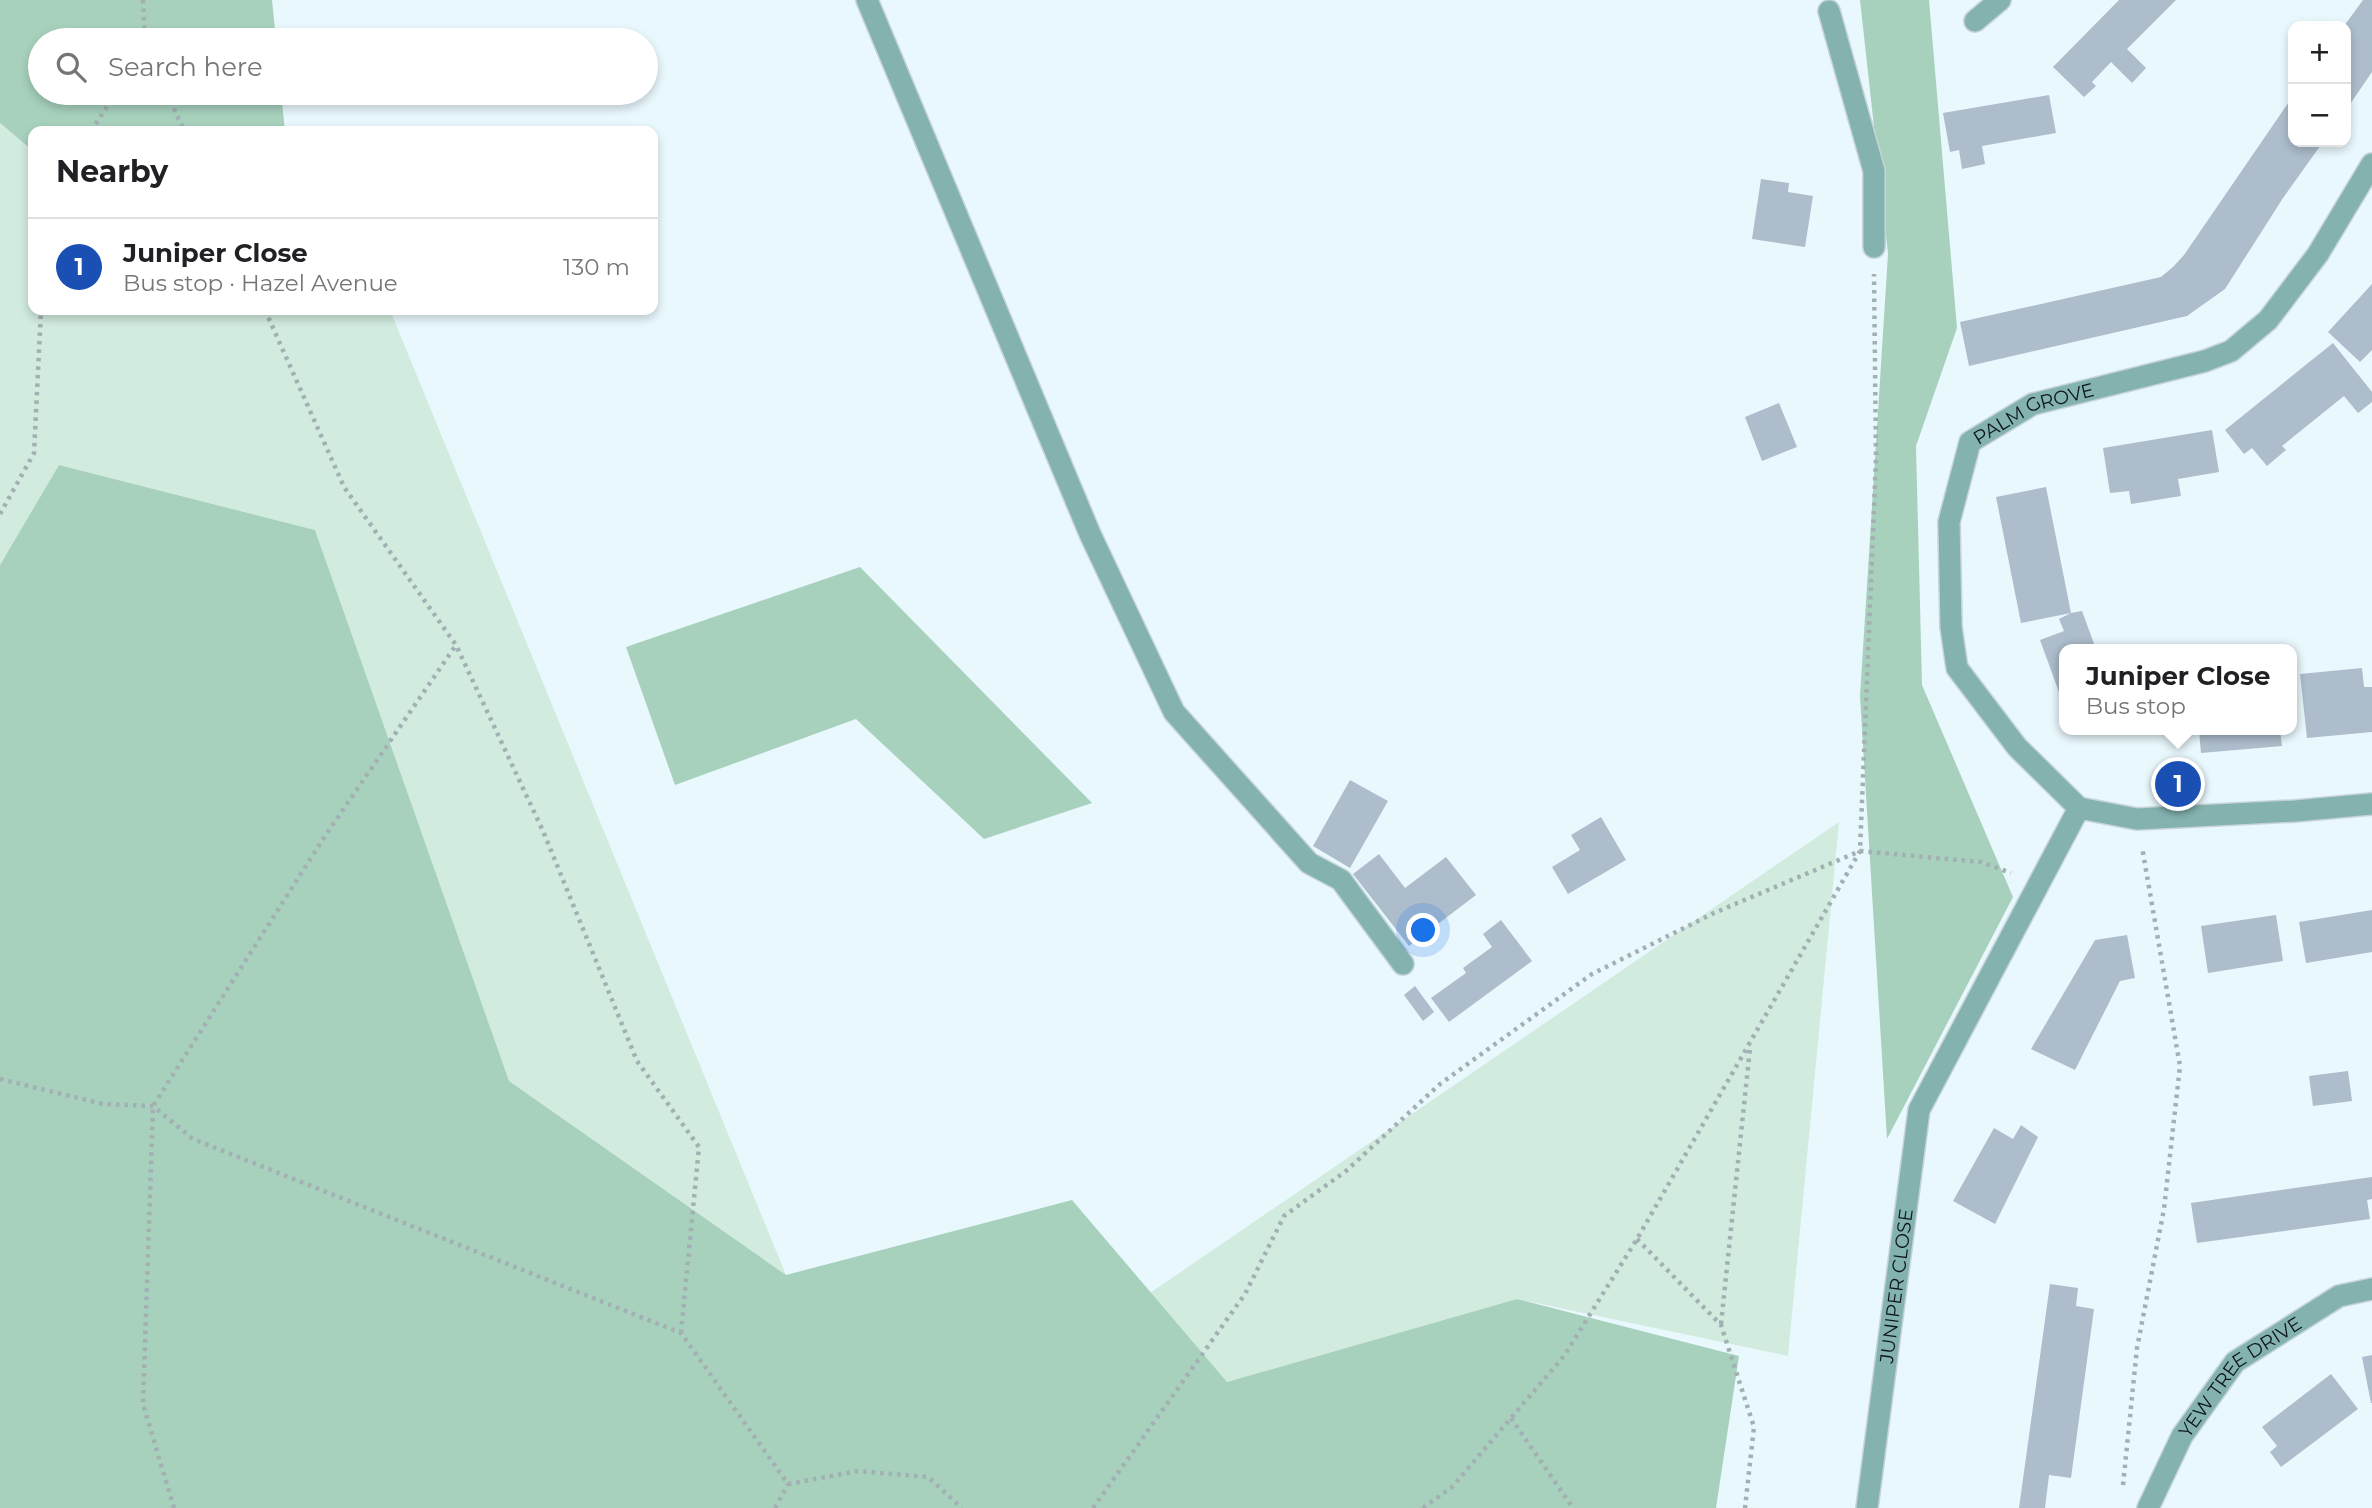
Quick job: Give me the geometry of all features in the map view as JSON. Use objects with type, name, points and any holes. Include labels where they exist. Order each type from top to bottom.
[{"type":"street","points":[[867,0],[1090,534],[1174,712],[1309,863],[1341,880],[1403,964]]},
{"type":"street","points":[[1975,21],[2000,0]]},
{"type":"street","points":[[1829,11],[1874,171],[1874,247]]},
{"type":"street","name":"PALM GROVE","points":[[2079,808],[2017,747],[1957,668],[1951,626],[1949,522],[1970,442],[2033,404],[2205,361],[2231,351],[2268,320],[2318,254],[2372,164]]},
{"type":"street","points":[[2079,808],[2137,819],[2372,804]]},
{"type":"street","name":"JUNIPER CLOSE","points":[[1867,1508],[1919,1110],[2079,808]]},
{"type":"street","name":"YEW TREE DRIVE","points":[[2148,1508],[2182,1436],[2235,1362],[2339,1296],[2372,1289]]},
{"type":"path","points":[[143,0],[144,28]]},
{"type":"path","points":[[94,126],[108,105]]},
{"type":"path","points":[[172,105],[182,126]]},
{"type":"path","points":[[1423,1508],[1452,1486],[1564,1356],[1637,1240],[1860,851],[1877,458],[1874,247]]},
{"type":"path","points":[[0,514],[34,453],[41,315]]},
{"type":"path","points":[[266,315],[344,487],[456,645],[543,831],[637,1061],[699,1147],[681,1333]]},
{"type":"path","points":[[174,1508],[143,1404],[153,1107],[325,836],[456,645]]},
{"type":"path","points":[[2122,1489],[2137,1348],[2164,1209],[2180,1066],[2137,819]]},
{"type":"path","points":[[1093,1508],[1245,1293],[1284,1216],[1346,1171],[1440,1084],[1592,974],[1714,913],[1860,851],[1981,862],[2038,883]]},
{"type":"path","points":[[1745,1508],[1754,1427],[1721,1325],[1750,1047]]},
{"type":"path","points":[[0,1079],[103,1104],[153,1107],[193,1139],[681,1333],[788,1484]]},
{"type":"path","points":[[1637,1240],[1721,1325]]},
{"type":"path","points":[[1511,1418],[1573,1508]]},
{"type":"path","points":[[788,1484],[858,1471],[928,1477],[962,1508]]},
{"type":"path","points":[[775,1508],[788,1484]]},
{"type":"green space","points":[[0,0],[272,0],[275,28],[28,28],[28,105],[282,105],[284,126],[28,126],[28,147],[0,123]]},
{"type":"green space","points":[[1860,0],[1929,0],[1957,328],[1916,446],[1922,685],[2013,897],[1887,1139],[1860,696],[1888,254]]},
{"type":"green space","points":[[0,123],[28,147],[28,315],[392,315],[786,1275],[509,1081],[315,530],[59,465],[0,565]]},
{"type":"green space","points":[[59,465],[315,530],[509,1081],[786,1275],[1072,1200],[1227,1382],[1517,1299],[1739,1356],[1716,1508],[0,1508],[0,565]]},
{"type":"green space","points":[[860,567],[1092,803],[984,839],[856,719],[675,785],[626,647]]},
{"type":"green space","points":[[1839,822],[1788,1356],[1517,1299],[1227,1382],[1150,1293]]},
{"type":"building","points":[[2119,0],[2176,0],[2127,49],[2146,68],[2132,83],[2111,62],[2092,82],[2096,86],[2084,97],[2053,67]]},
{"type":"building","points":[[2363,0],[2372,0],[2372,72],[2351,103],[2351,21],[2348,21]]},
{"type":"building","points":[[2049,95],[2056,133],[1982,146],[1985,164],[1962,169],[1959,150],[1950,152],[1943,113]]},
{"type":"building","points":[[2288,103],[2288,147],[2319,147],[2225,289],[2187,316],[1969,366],[1960,322],[2161,277],[2184,255]]},
{"type":"building","points":[[1761,179],[1789,183],[1788,192],[1813,196],[1805,247],[1752,239]]},
{"type":"building","points":[[2372,284],[2372,350],[2360,362],[2328,332]]},
{"type":"building","points":[[2333,343],[2372,392],[2372,402],[2358,413],[2344,396],[2282,446],[2286,450],[2267,466],[2252,448],[2244,454],[2225,430]]},
{"type":"building","points":[[1779,403],[1797,447],[1762,461],[1745,417]]},
{"type":"building","points":[[2212,430],[2219,472],[2178,479],[2181,496],[2131,504],[2129,491],[2110,493],[2103,448]]},
{"type":"building","points":[[2046,487],[2071,613],[2021,623],[1996,497]]},
{"type":"building","points":[[2082,611],[2094,644],[2059,644],[2059,692],[2040,640],[2064,631],[2059,619]]},
{"type":"building","points":[[2362,668],[2364,687],[2372,687],[2372,732],[2307,738],[2300,674]]},
{"type":"building","points":[[2199,735],[2281,735],[2282,746],[2201,753]]},
{"type":"building","points":[[1350,780],[1388,801],[1350,868],[1313,846]]},
{"type":"building","points":[[1601,817],[1626,860],[1568,894],[1552,867],[1580,850],[1571,835]]},
{"type":"building","points":[[1379,854],[1405,888],[1446,857],[1476,895],[1409,946],[1353,874]]},
{"type":"building","points":[[2372,910],[2372,952],[2306,963],[2299,922]]},
{"type":"building","points":[[2276,915],[2283,961],[2208,973],[2201,926]]},
{"type":"building","points":[[1501,920],[1532,961],[1449,1022],[1431,998],[1466,973],[1463,968],[1492,947],[1483,934]]},
{"type":"building","points":[[2127,935],[2135,978],[2120,981],[2075,1070],[2031,1049],[2095,940]]},
{"type":"building","points":[[1415,986],[1434,1012],[1423,1021],[1404,995]]},
{"type":"building","points":[[2348,1071],[2352,1101],[2313,1106],[2309,1076]]},
{"type":"building","points":[[2021,1125],[2038,1137],[1995,1224],[1953,1201],[1994,1128],[2013,1139]]},
{"type":"building","points":[[2372,1177],[2372,1199],[2367,1200],[2370,1219],[2197,1243],[2191,1203]]},
{"type":"building","points":[[2050,1284],[2078,1288],[2076,1306],[2094,1309],[2071,1478],[2049,1475],[2045,1508],[2019,1508]]},
{"type":"building","points":[[2372,1355],[2372,1403],[2371,1403],[2362,1357]]},
{"type":"building","points":[[2331,1374],[2358,1409],[2281,1467],[2270,1452],[2277,1446],[2262,1427]]},
{"type":"place","name":"Juniper Close","points":[[2178,784]]}]
